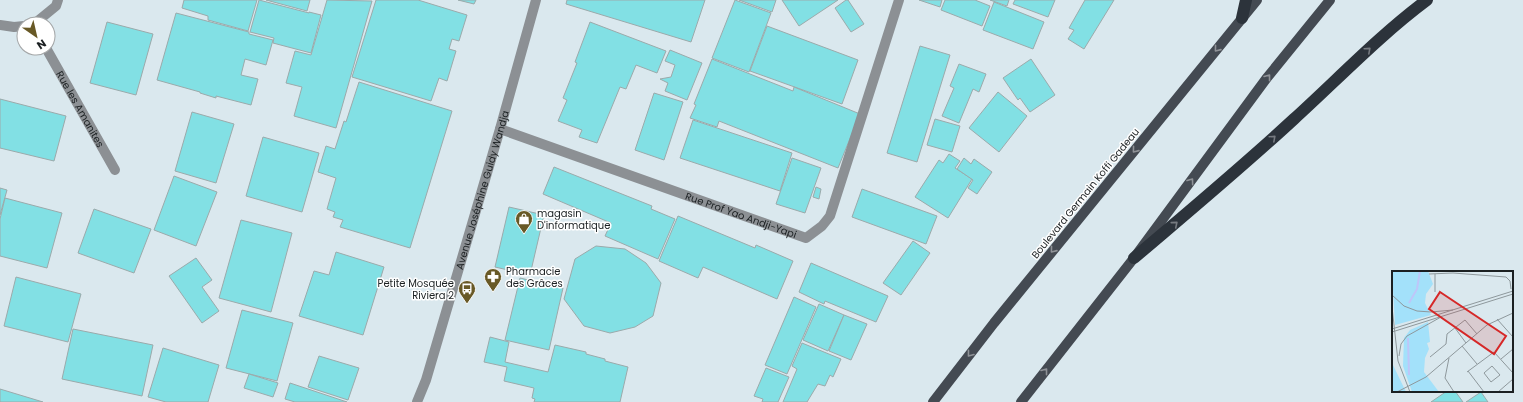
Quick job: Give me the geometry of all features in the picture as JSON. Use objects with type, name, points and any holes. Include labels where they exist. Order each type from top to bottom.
[{"type":"highway","points":[[1242,18],[1246,0]]},
{"type":"highway","points":[[1134,258],[1231,176],[1409,14],[1427,0]]},
{"type":"main road","name":"Boulevard Germain Koffi Gadeau","points":[[933,402],[994,323],[1257,0]]},
{"type":"main road","points":[[1021,402],[1134,258],[1266,79],[1330,0]]},
{"type":"street","points":[[44,16],[56,6],[58,0]]},
{"type":"street","name":"Avenue Joséphine Guidy Wandja","points":[[417,402],[426,380],[500,130],[536,0]]},
{"type":"street","name":"Rue Prof Yao Andji-Yapi","points":[[500,130],[806,238],[822,226],[830,216],[899,0]]},
{"type":"street","points":[[0,25],[16,27]]},
{"type":"street","name":"Rue les Amanites","points":[[51,56],[115,170]]},
{"type":"building","points":[[184,0],[257,0],[248,31],[208,20],[208,16],[182,8]]},
{"type":"building","points":[[259,0],[321,15],[311,53],[273,43],[274,38],[250,32]]},
{"type":"building","points":[[266,0],[310,0],[307,11]]},
{"type":"building","points":[[327,0],[372,1],[336,128],[294,116],[302,87],[286,83],[295,51],[311,55]]},
{"type":"building","points":[[376,0],[418,0],[467,15],[459,41],[452,39],[449,49],[456,51],[447,81],[439,78],[431,101],[352,77]]},
{"type":"building","points":[[458,0],[476,0],[474,4]]},
{"type":"building","points":[[567,0],[705,0],[691,42],[566,4]]},
{"type":"building","points":[[735,0],[771,13],[749,72],[712,58]]},
{"type":"building","points":[[739,0],[776,0],[772,12]]},
{"type":"building","points":[[782,0],[838,0],[799,26]]},
{"type":"building","points":[[848,0],[864,24],[851,32],[835,8]]},
{"type":"building","points":[[919,0],[942,0],[940,7]]},
{"type":"building","points":[[945,0],[975,0],[990,6],[982,26],[941,10]]},
{"type":"building","points":[[990,0],[1009,0],[1007,6]]},
{"type":"building","points":[[1015,0],[1055,0],[1048,17],[1013,4]]},
{"type":"building","points":[[1085,0],[1114,0],[1084,49],[1068,39],[1074,30],[1069,28]]},
{"type":"building","points":[[994,2],[1044,22],[1033,49],[983,30]]},
{"type":"building","points":[[176,13],[249,32],[249,34],[273,40],[266,65],[245,59],[241,75],[258,79],[251,105],[216,96],[216,98],[157,80]]},
{"type":"building","points":[[107,22],[153,34],[136,95],[90,83]]},
{"type":"building","points":[[590,22],[666,51],[657,73],[636,65],[626,89],[620,87],[597,143],[579,137],[582,130],[558,121],[567,100],[563,98],[577,63],[575,62]]},
{"type":"building","points":[[767,26],[858,60],[842,104],[750,71]]},
{"type":"building","points":[[920,46],[950,55],[917,162],[887,153]]},
{"type":"building","points":[[670,50],[702,63],[687,100],[665,91],[668,83],[660,79],[671,77],[675,65],[665,61]]},
{"type":"building","points":[[712,59],[793,91],[794,87],[860,114],[838,168],[719,121],[717,127],[690,118]]},
{"type":"building","points":[[1031,59],[1055,95],[1030,112],[1020,98],[1018,100],[1003,78]]},
{"type":"building","points":[[959,64],[986,74],[979,92],[973,89],[959,123],[942,116],[954,88],[950,86]]},
{"type":"building","points":[[359,82],[452,111],[410,248],[340,227],[343,220],[333,217],[335,212],[327,209],[336,178],[318,172],[326,146],[335,149],[344,121],[346,122]]},
{"type":"building","points":[[998,92],[1027,116],[999,152],[969,128]]},
{"type":"building","points":[[654,93],[683,102],[664,160],[635,150]]},
{"type":"building","points":[[0,99],[66,116],[54,161],[0,148]]},
{"type":"building","points":[[192,112],[234,124],[216,183],[175,171]]},
{"type":"building","points":[[935,119],[960,126],[952,152],[927,145]]},
{"type":"building","points":[[693,120],[792,153],[780,191],[680,158]]},
{"type":"building","points":[[263,137],[319,153],[302,212],[246,196]]},
{"type":"building","points":[[949,154],[960,161],[955,168],[972,179],[948,218],[915,197],[939,160],[943,163]]},
{"type":"building","points":[[792,158],[821,168],[805,213],[776,204]]},
{"type":"building","points":[[964,158],[971,164],[974,159],[992,172],[977,194],[968,188],[973,180],[957,169]]},
{"type":"building","points":[[554,167],[652,206],[651,209],[675,219],[658,259],[605,236],[611,223],[543,194]]},
{"type":"building","points":[[174,176],[217,192],[196,246],[154,230]]},
{"type":"building","points":[[816,187],[821,189],[819,199],[813,197]]},
{"type":"building","points":[[0,188],[7,190],[0,215]]},
{"type":"building","points":[[862,189],[937,216],[926,244],[852,217]]},
{"type":"building","points":[[5,198],[62,213],[47,268],[0,256],[0,219]]},
{"type":"building","points":[[509,207],[544,215],[530,275],[495,267]]},
{"type":"building","points":[[94,209],[151,229],[134,273],[78,253]]},
{"type":"building","points":[[678,216],[755,248],[756,245],[793,261],[777,299],[703,267],[698,278],[659,261]]},
{"type":"building","points":[[241,220],[292,233],[271,312],[219,298]]},
{"type":"building","points":[[913,241],[930,253],[901,295],[883,283]]},
{"type":"building","points":[[596,246],[625,249],[646,263],[661,283],[653,316],[635,327],[610,333],[584,326],[564,299],[575,259]]},
{"type":"building","points":[[336,252],[384,267],[363,335],[299,316],[314,271],[329,275]]},
{"type":"building","points":[[196,258],[212,280],[202,287],[219,311],[202,323],[169,276]]},
{"type":"building","points":[[811,263],[888,296],[876,322],[825,301],[824,304],[799,292]]},
{"type":"building","points":[[16,277],[81,294],[68,342],[4,326]]},
{"type":"building","points":[[520,278],[563,288],[549,350],[505,340]]},
{"type":"building","points":[[794,297],[816,307],[787,374],[765,365]]},
{"type":"building","points":[[819,304],[844,315],[828,351],[803,340]]},
{"type":"building","points":[[242,310],[293,323],[277,381],[226,368]]},
{"type":"building","points":[[844,315],[867,324],[851,360],[829,351]]},
{"type":"building","points":[[73,329],[153,345],[142,396],[62,379]]},
{"type":"building","points":[[490,337],[509,342],[505,362],[548,372],[555,345],[586,352],[586,354],[605,359],[605,361],[628,367],[620,402],[534,402],[535,399],[532,398],[534,388],[504,381],[507,367],[484,362]]},
{"type":"building","points":[[802,343],[841,359],[833,377],[830,375],[825,386],[818,384],[807,402],[783,402],[797,369],[792,366]]},
{"type":"building","points":[[163,348],[219,365],[208,402],[166,402],[148,397]]},
{"type":"building","points":[[319,356],[359,368],[348,400],[308,387]]},
{"type":"building","points":[[766,368],[789,377],[778,402],[762,402],[763,399],[754,396]]},
{"type":"building","points":[[249,374],[278,383],[273,397],[244,388]]},
{"type":"building","points":[[290,383],[347,402],[295,402],[285,399]]},
{"type":"building","points":[[0,389],[43,402],[0,402]]},
{"type":"building","points":[[1446,392],[1456,392],[1463,402],[1431,402]]},
{"type":"building","points":[[1481,392],[1488,402],[1466,402]]},
{"type":"place","name":"magasin D'informatique","points":[[524,234]]},
{"type":"place","name":"Pharmacie des Grâces","points":[[493,292]]},
{"type":"place","name":"Petite Mosquée Riviera 2","points":[[467,304]]}]
